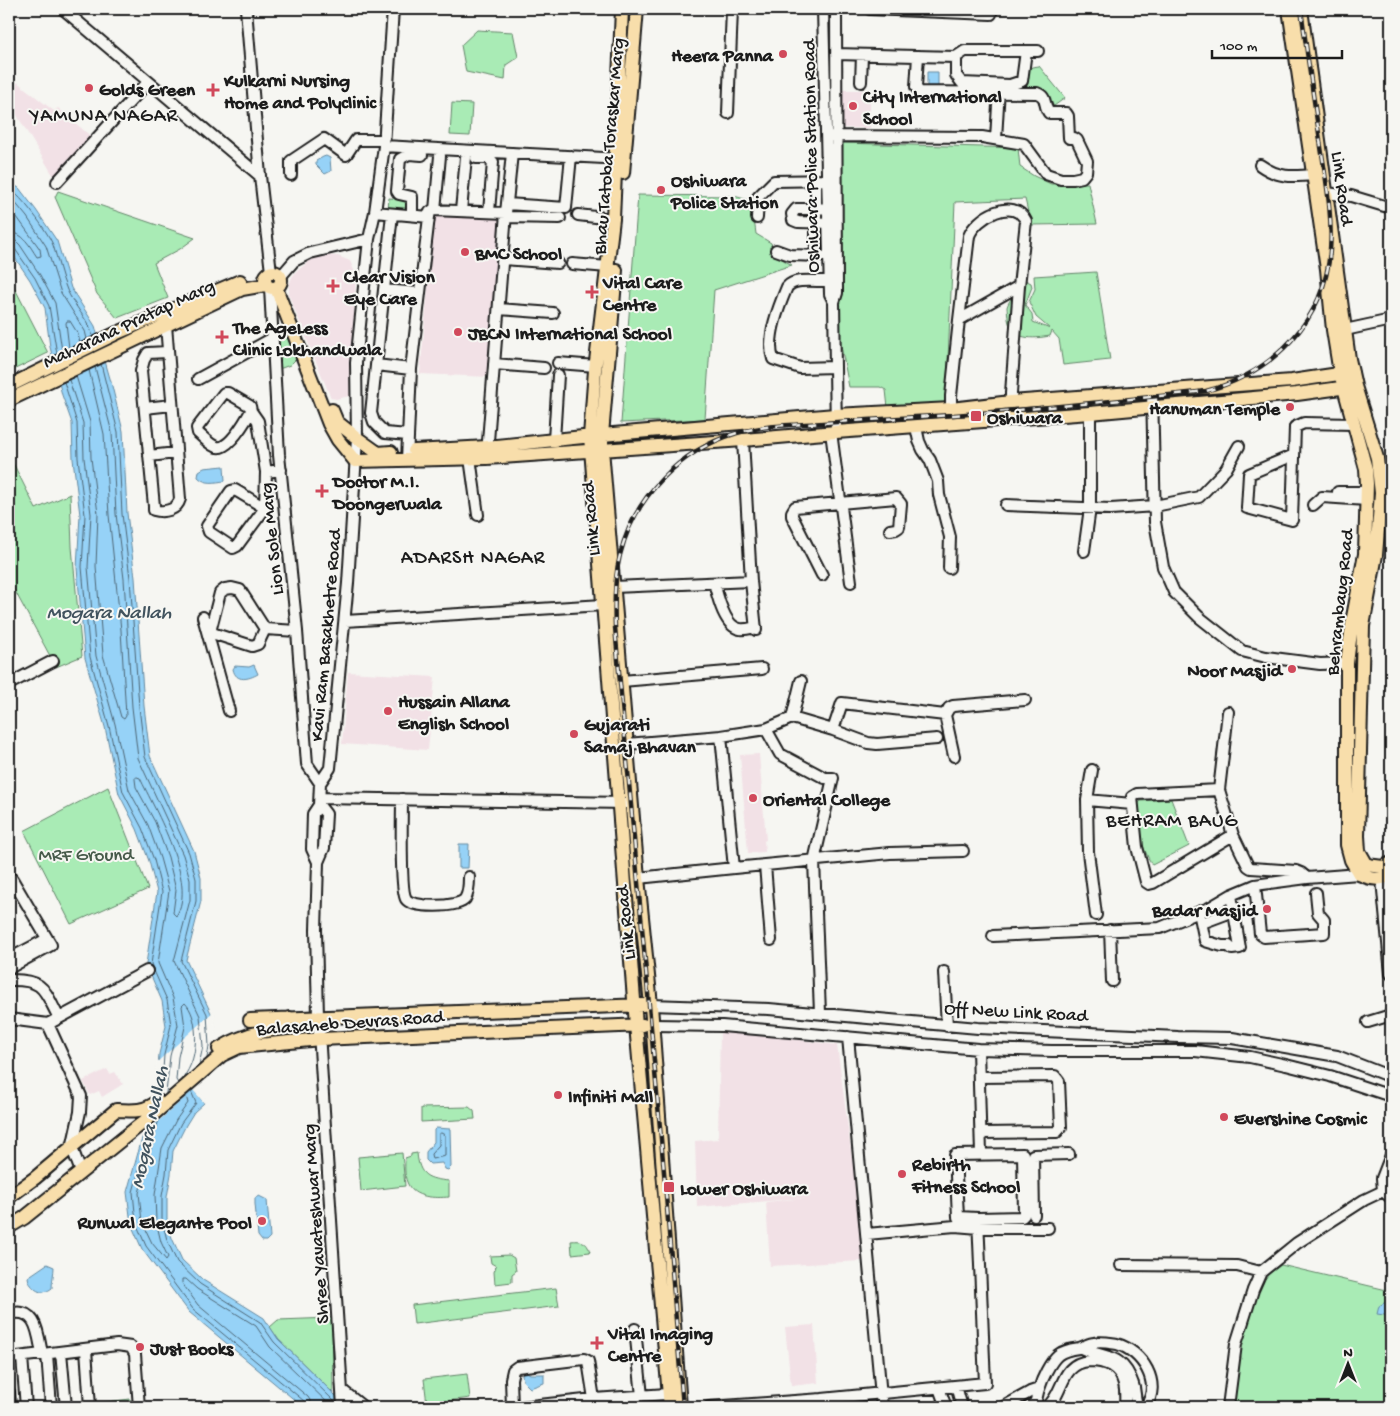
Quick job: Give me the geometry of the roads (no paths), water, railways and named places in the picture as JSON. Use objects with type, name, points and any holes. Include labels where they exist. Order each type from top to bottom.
[{"type":"main road","name":"Bhau Tatoba Toraskar Marg","points":[[596,436],[623,178],[619,159],[622,9]]},
{"type":"main road","name":"Bhau Tatoba Toraskar Marg","points":[[596,436],[596,366],[637,9]]},
{"type":"main road","name":"Link Road","points":[[1289,9],[1341,365]]},
{"type":"main road","name":"Link Road","points":[[1301,9],[1345,330],[1341,365]]},
{"type":"main road","name":"Maharana Pratap Marg","points":[[9,400],[39,378],[239,281],[258,277],[273,282]]},
{"type":"main road","points":[[273,282],[338,422],[356,438],[378,453],[407,456],[470,458],[487,452],[554,440],[596,436],[835,415],[951,409],[1011,402],[1292,381],[1320,377],[1341,365]]},
{"type":"main road","points":[[273,282],[329,424],[347,453],[355,461],[407,456],[597,450],[743,440],[1151,408],[1349,387]]},
{"type":"main road","name":"Maharana Pratap Marg","points":[[121,338],[166,324],[242,288],[273,282]]},
{"type":"main road","points":[[1320,377],[1341,365]]},
{"type":"main road","name":"Behrambaug Road","points":[[1341,365],[1377,458],[1381,493],[1376,555],[1363,626],[1358,836],[1363,870]]},
{"type":"main road","name":"Maharana Pratap Marg","points":[[9,386],[39,378]]},
{"type":"main road","name":"Behrambaug Road","points":[[1349,387],[1353,420],[1366,469],[1367,496],[1364,554],[1347,663],[1347,845],[1351,860],[1363,870]]},
{"type":"main road","points":[[1322,391],[1336,398],[1353,420]]},
{"type":"main road","name":"Link Road","points":[[596,436],[609,579],[622,681],[638,878],[651,1005],[680,1407]]},
{"type":"main road","name":"Link Road","points":[[609,579],[603,605],[636,1026],[667,1394],[670,1407]]},
{"type":"main road","points":[[1387,877],[1370,879],[1363,870],[1383,867],[1391,863]]},
{"type":"main road","name":"Off New Link Road","points":[[635,1005],[651,1005]]},
{"type":"main road","name":"Balasaheb Devras Road","points":[[250,1020],[635,1005]]},
{"type":"main road","points":[[215,1055],[237,1038],[280,1029],[290,1018]]},
{"type":"main road","name":"Balasaheb Devras Road","points":[[9,1227],[24,1218],[81,1172],[215,1055],[244,1046],[320,1039],[652,1025]]},
{"type":"main road","points":[[9,1197],[72,1148],[116,1110],[137,1111],[155,1108]]},
{"type":"street","points":[[63,9],[260,176]]},
{"type":"street","name":"Lion Sole Marg","points":[[246,9],[260,176],[273,282],[273,338],[281,470],[307,764],[320,783]]},
{"type":"street","name":"Kavi Ram Basakhetre Road","points":[[320,783],[330,768],[345,621],[356,438],[356,363],[369,240],[375,212],[384,143],[393,9]]},
{"type":"street","points":[[728,113],[732,9]]},
{"type":"street","name":"Oshiwara Police Station Road","points":[[823,9],[831,136],[832,208],[837,293],[834,302],[835,415],[833,432],[840,503],[851,582]]},
{"type":"street","name":"Oshiwara Police Station Road","points":[[831,136],[836,54],[836,9]]},
{"type":"street","points":[[870,9],[991,14]]},
{"type":"street","points":[[836,54],[956,57],[965,51],[1038,51]]},
{"type":"street","points":[[918,56],[916,87],[919,92],[999,89],[1022,81],[1026,51]]},
{"type":"street","points":[[861,82],[862,55]]},
{"type":"street","points":[[831,136],[982,137],[996,139],[1024,144],[1046,174],[1061,179],[1082,177],[1086,172],[1087,161],[1077,140],[1069,138],[1068,116],[1066,113],[1049,113],[1046,110],[1045,98],[1037,93],[962,83],[956,75],[956,57]]},
{"type":"street","points":[[57,182],[148,82]]},
{"type":"street","points":[[996,139],[999,89]]},
{"type":"street","points":[[291,175],[291,161],[324,139],[346,155],[356,140],[512,153],[619,159]]},
{"type":"street","points":[[487,452],[512,153]]},
{"type":"street","points":[[412,216],[412,197],[399,194],[397,191],[400,160],[409,154],[487,158],[494,162],[489,212]]},
{"type":"street","points":[[407,456],[411,369],[419,293],[440,156]]},
{"type":"street","points":[[375,212],[412,216],[461,211],[489,212],[566,208],[571,156]]},
{"type":"street","points":[[461,211],[466,157]]},
{"type":"street","points":[[1260,165],[1287,177],[1313,176]]},
{"type":"street","points":[[816,180],[816,256]]},
{"type":"street","points":[[757,218],[758,197],[774,181],[832,180]]},
{"type":"street","points":[[1326,193],[1351,196],[1391,208]]},
{"type":"street","points":[[832,208],[796,209],[792,214],[794,220],[798,222],[833,223]]},
{"type":"street","points":[[951,409],[969,236],[972,228],[978,221],[998,211],[1013,210],[1024,216],[1026,221],[1019,286],[1011,402]]},
{"type":"street","points":[[506,211],[560,218]]},
{"type":"street","points":[[392,214],[370,413],[377,426],[385,433],[408,435]]},
{"type":"street","points":[[578,215],[613,219]]},
{"type":"street","name":"Oshiwara Police Station Road","points":[[833,223],[829,256],[830,294],[834,302]]},
{"type":"street","points":[[273,282],[294,261],[310,253],[369,240]]},
{"type":"street","points":[[776,250],[790,255],[829,256]]},
{"type":"street","points":[[502,259],[558,263]]},
{"type":"street","points":[[572,264],[608,267]]},
{"type":"street","points":[[830,281],[798,282],[787,286],[775,318],[771,350],[773,359],[800,368],[835,367]]},
{"type":"street","points":[[959,320],[1019,286]]},
{"type":"street","points":[[384,290],[419,293]]},
{"type":"street","points":[[499,309],[553,313]]},
{"type":"street","points":[[1345,330],[1391,320]]},
{"type":"street","points":[[166,324],[180,499],[174,509],[158,512],[154,510],[141,371],[148,353],[167,352]]},
{"type":"street","points":[[198,379],[273,338]]},
{"type":"street","points":[[558,363],[596,366]]},
{"type":"street","points":[[494,364],[544,368]]},
{"type":"street","points":[[376,365],[411,369]]},
{"type":"street","points":[[554,440],[558,375]]},
{"type":"street","points":[[1152,391],[1155,522],[1163,567],[1174,592],[1200,617],[1242,651],[1266,657],[1320,664],[1347,663]]},
{"type":"street","points":[[251,411],[230,443],[222,448],[216,447],[198,433],[198,428],[224,393],[228,393],[250,406],[258,421],[266,472],[265,508],[237,546],[233,548],[209,532],[207,526],[232,491],[235,490],[265,508]]},
{"type":"street","points":[[145,408],[172,405]]},
{"type":"street","points":[[1084,551],[1090,508],[1090,413]]},
{"type":"street","points":[[1294,456],[1249,474],[1247,508],[1292,520],[1295,427],[1304,423],[1353,420]]},
{"type":"street","points":[[916,427],[919,441],[930,460],[938,481],[938,495],[950,537],[949,568]]},
{"type":"street","points":[[715,586],[721,608],[727,619],[736,628],[756,629],[751,580],[743,440]]},
{"type":"street","points":[[1006,505],[1112,509],[1155,506],[1199,497],[1226,470],[1239,446]]},
{"type":"street","points":[[149,456],[176,453]]},
{"type":"street","points":[[470,458],[478,515]]},
{"type":"street","points":[[266,472],[281,470]]},
{"type":"street","points":[[1323,492],[1367,496]]},
{"type":"street","points":[[1313,505],[1322,497],[1367,496]]},
{"type":"street","points":[[822,575],[792,516],[795,507],[896,498],[900,504],[899,527],[890,530]]},
{"type":"street","points":[[609,579],[751,580]]},
{"type":"street","points":[[225,589],[240,590],[265,629],[258,644],[252,646],[216,636],[212,633],[211,628],[220,593],[225,589]]},
{"type":"street","points":[[345,621],[603,605]]},
{"type":"street","points":[[203,617],[229,711]]},
{"type":"street","points":[[265,629],[296,631]]},
{"type":"street","points":[[9,684],[52,661]]},
{"type":"street","points":[[622,681],[762,670]]},
{"type":"street","points":[[792,718],[801,681]]},
{"type":"street","points":[[954,756],[945,715],[949,708],[953,706],[1025,700]]},
{"type":"street","points":[[833,730],[842,703],[945,715]]},
{"type":"street","points":[[1228,712],[1219,790],[1234,835],[1248,866],[1251,868],[1296,871],[1307,878]]},
{"type":"street","points":[[627,744],[721,736],[766,729],[792,718],[868,743],[877,744],[937,739]]},
{"type":"street","points":[[766,729],[780,754],[825,778],[833,778],[814,861],[820,1014]]},
{"type":"street","points":[[721,736],[734,868]]},
{"type":"street","points":[[1092,770],[1087,800],[1088,852],[1096,915]]},
{"type":"street","name":"Shree Yavateshwar Marg","points":[[320,783],[320,802],[313,814],[312,849],[318,862],[316,930],[318,1017],[343,1398]]},
{"type":"street","points":[[1219,790],[1137,794],[1132,797],[1137,847],[1146,882],[1149,884],[1153,883],[1234,835]]},
{"type":"street","points":[[402,799],[403,883],[406,899],[418,904],[447,906],[460,903],[466,898],[469,877]]},
{"type":"street","points":[[320,802],[402,799],[632,804]]},
{"type":"street","points":[[1087,800],[1132,804]]},
{"type":"street","points":[[638,878],[890,853],[963,851]]},
{"type":"street","points":[[765,865],[771,940]]},
{"type":"street","points":[[1200,918],[1231,895],[1255,885],[1363,870]]},
{"type":"street","points":[[9,877],[49,942]]},
{"type":"street","points":[[1387,877],[1391,974]]},
{"type":"street","points":[[1255,885],[1260,934],[1264,937],[1324,933],[1324,920],[1318,913],[1316,893]]},
{"type":"street","points":[[1200,918],[1206,941],[1229,946],[1232,949],[1240,948],[1231,895]]},
{"type":"street","points":[[993,936],[1160,928],[1234,911]]},
{"type":"street","points":[[1110,930],[1112,981]]},
{"type":"street","points":[[9,946],[12,958],[49,942]]},
{"type":"street","points":[[9,968],[49,942]]},
{"type":"street","points":[[9,1019],[48,1024],[146,972]]},
{"type":"street","points":[[944,972],[948,1026]]},
{"type":"street","points":[[9,980],[38,984],[43,988],[59,1018]]},
{"type":"street","name":"Off New Link Road","points":[[651,1005],[768,1009],[948,1026],[1232,1038],[1337,1056],[1391,1077]]},
{"type":"street","points":[[1368,1022],[1391,1015]]},
{"type":"street","points":[[48,1024],[81,1096],[80,1112],[72,1148],[81,1172]]},
{"type":"street","name":"Off New Link Road","points":[[652,1025],[722,1026],[978,1049],[1195,1051],[1250,1057],[1330,1076],[1391,1096]]},
{"type":"street","points":[[848,1037],[882,1407]]},
{"type":"street","points":[[978,1049],[981,1154]]},
{"type":"street","points":[[979,1077],[1054,1076],[1059,1081],[1061,1127],[1057,1132],[981,1133]]},
{"type":"street","points":[[1028,1154],[1024,1215],[1022,1217],[958,1217],[955,1155],[981,1154],[1028,1154],[1069,1154]]},
{"type":"street","points":[[1028,1154],[1034,1216]]},
{"type":"street","points":[[1228,1407],[1236,1344],[1252,1290],[1261,1272],[1297,1243],[1364,1200],[1387,1194],[1382,1178],[1391,1155]]},
{"type":"street","points":[[709,1407],[881,1394],[985,1383],[978,1218]]},
{"type":"street","points":[[867,1234],[955,1226],[1048,1228]]},
{"type":"street","points":[[1121,1265],[1238,1266],[1261,1272]]},
{"type":"street","points":[[9,1314],[20,1313],[28,1315],[36,1326],[44,1354],[51,1407]]},
{"type":"street","points":[[635,1329],[642,1396]]},
{"type":"street","points":[[1029,1407],[1035,1404],[1039,1389],[1058,1355],[1093,1342],[1110,1343],[1125,1347],[1137,1354],[1144,1363],[1151,1384],[1149,1402],[1144,1407]]},
{"type":"street","points":[[9,1358],[117,1345],[131,1347],[135,1354],[139,1407]]},
{"type":"street","points":[[1081,1348],[1119,1361],[1124,1366],[1133,1384],[1134,1400],[1138,1407]]},
{"type":"street","points":[[86,1349],[90,1407]]},
{"type":"street","points":[[61,1352],[66,1407]]},
{"type":"street","points":[[22,1357],[26,1407]]},
{"type":"street","points":[[512,1407],[510,1378],[513,1370],[517,1367],[584,1359],[588,1361],[594,1399]]},
{"type":"street","points":[[1047,1407],[1054,1401],[1059,1387],[1071,1368],[1079,1362],[1093,1361],[1107,1364],[1117,1370],[1122,1376],[1126,1395],[1125,1407]]},
{"type":"street","points":[[956,1386],[962,1407]]},
{"type":"street","points":[[939,1388],[946,1407]]},
{"type":"street","points":[[1003,1407],[1039,1389]]},
{"type":"street","points":[[9,1392],[10,1407]]},
{"type":"street","points":[[522,1407],[594,1399],[667,1394]]},
{"type":"street","points":[[343,1398],[364,1407]]},
{"type":"water","points":[[927,72],[938,72],[938,88],[927,89]]},
{"type":"water","points":[[323,157],[330,158],[331,171],[325,174],[316,165],[316,161]]},
{"type":"water","name":"Mogara Nallah","points":[[9,182],[19,188],[57,241],[71,288],[95,326],[111,382],[123,431],[127,513],[135,578],[144,706],[150,756],[194,851],[201,878],[201,901],[186,960],[211,1013],[213,1028],[196,1093],[204,1103],[194,1112],[173,1151],[167,1197],[167,1219],[172,1238],[182,1260],[203,1280],[264,1318],[278,1339],[337,1397],[351,1407],[303,1407],[189,1312],[142,1249],[131,1224],[127,1192],[157,1085],[159,1054],[166,1026],[162,1001],[146,964],[157,892],[149,861],[137,829],[119,794],[105,727],[85,658],[77,568],[80,515],[73,459],[72,423],[62,395],[50,347],[45,308],[30,280],[9,249]]},
{"type":"water","points":[[224,466],[225,481],[207,482],[198,477],[199,471],[204,468]]},
{"type":"water","points":[[254,665],[258,674],[243,679],[237,676],[233,669],[235,666],[249,667]]},
{"type":"water","points":[[459,844],[469,844],[468,868],[459,868]]},
{"type":"water","points":[[436,1128],[450,1129],[451,1167],[448,1170],[445,1169],[442,1163],[430,1164],[426,1160],[426,1152],[434,1142],[434,1130]]},
{"type":"water","name":"Runwal Elegante Pool","points":[[259,1196],[267,1200],[270,1237],[266,1241],[262,1241],[258,1236],[255,1198]]},
{"type":"water","points":[[47,1264],[54,1267],[52,1288],[42,1292],[36,1290],[31,1285],[28,1277]]},
{"type":"water","points":[[1391,1299],[1391,1316],[1377,1314],[1379,1306]]},
{"type":"water","points":[[525,1371],[530,1374],[544,1374],[544,1383],[530,1388],[523,1381],[522,1374]]},
{"type":"railway","points":[[683,1407],[665,1183],[615,627],[617,573],[620,555],[627,534],[636,514],[648,495],[662,479],[697,451],[737,433],[779,426],[986,413],[1206,391],[1230,383],[1253,371],[1273,357],[1291,340],[1306,321],[1318,299],[1326,276],[1330,250],[1331,236],[1328,195],[1301,9]]},
{"type":"place","name":"Heera Panna","points":[[783,54]]},
{"type":"place","name":"Golds Green","points":[[89,88]]},
{"type":"place","name":"Kulkarni Nursing Home and Polyclinic","points":[[213,90]]},
{"type":"place","name":"City International School","points":[[853,106]]},
{"type":"place","name":"Oshiwara Police Station","points":[[661,190]]},
{"type":"place","name":"BMC School","points":[[465,252]]},
{"type":"place","name":"Clear Vision Eye Care","points":[[333,286]]},
{"type":"place","name":"Vital Care Centre","points":[[592,292]]},
{"type":"place","name":"JBCN International School","points":[[458,332]]},
{"type":"place","name":"The AgeLess Clinic Lokhandwala","points":[[222,337]]},
{"type":"place","name":"Hanuman Temple","points":[[1290,407]]},
{"type":"place","name":"Oshiwara","points":[[976,416]]},
{"type":"place","name":"Doctor M.I. Doongerwala","points":[[322,491]]},
{"type":"place","name":"Noor Masjid","points":[[1292,669]]},
{"type":"place","name":"Hussain Allana English School","points":[[388,711]]},
{"type":"place","name":"Gujarati Samaj Bhavan","points":[[574,734]]},
{"type":"place","name":"Oriental College","points":[[753,798]]},
{"type":"place","name":"Badar Masjid","points":[[1267,909]]},
{"type":"place","name":"Infiniti Mall","points":[[558,1095]]},
{"type":"place","name":"Evershine Cosmic","points":[[1224,1117]]},
{"type":"place","name":"Rebirth Fitness School","points":[[902,1174]]},
{"type":"place","name":"Lower Oshiwara","points":[[669,1187]]},
{"type":"place","name":"Runwal Elegante Pool","points":[[262,1221]]},
{"type":"place","name":"Vital Imaging Centre","points":[[597,1343]]},
{"type":"place","name":"Just Books","points":[[140,1347]]},
{"type":"district","name":"YAMUNA NAGAR","points":[[104,114]]},
{"type":"district","name":"ADARSH NAGAR","points":[[473,556]]},
{"type":"district","name":"BEHRAM BAUG","points":[[1172,819]]},
{"type":"park label","name":"MRF Ground","points":[[86,853]]}]
